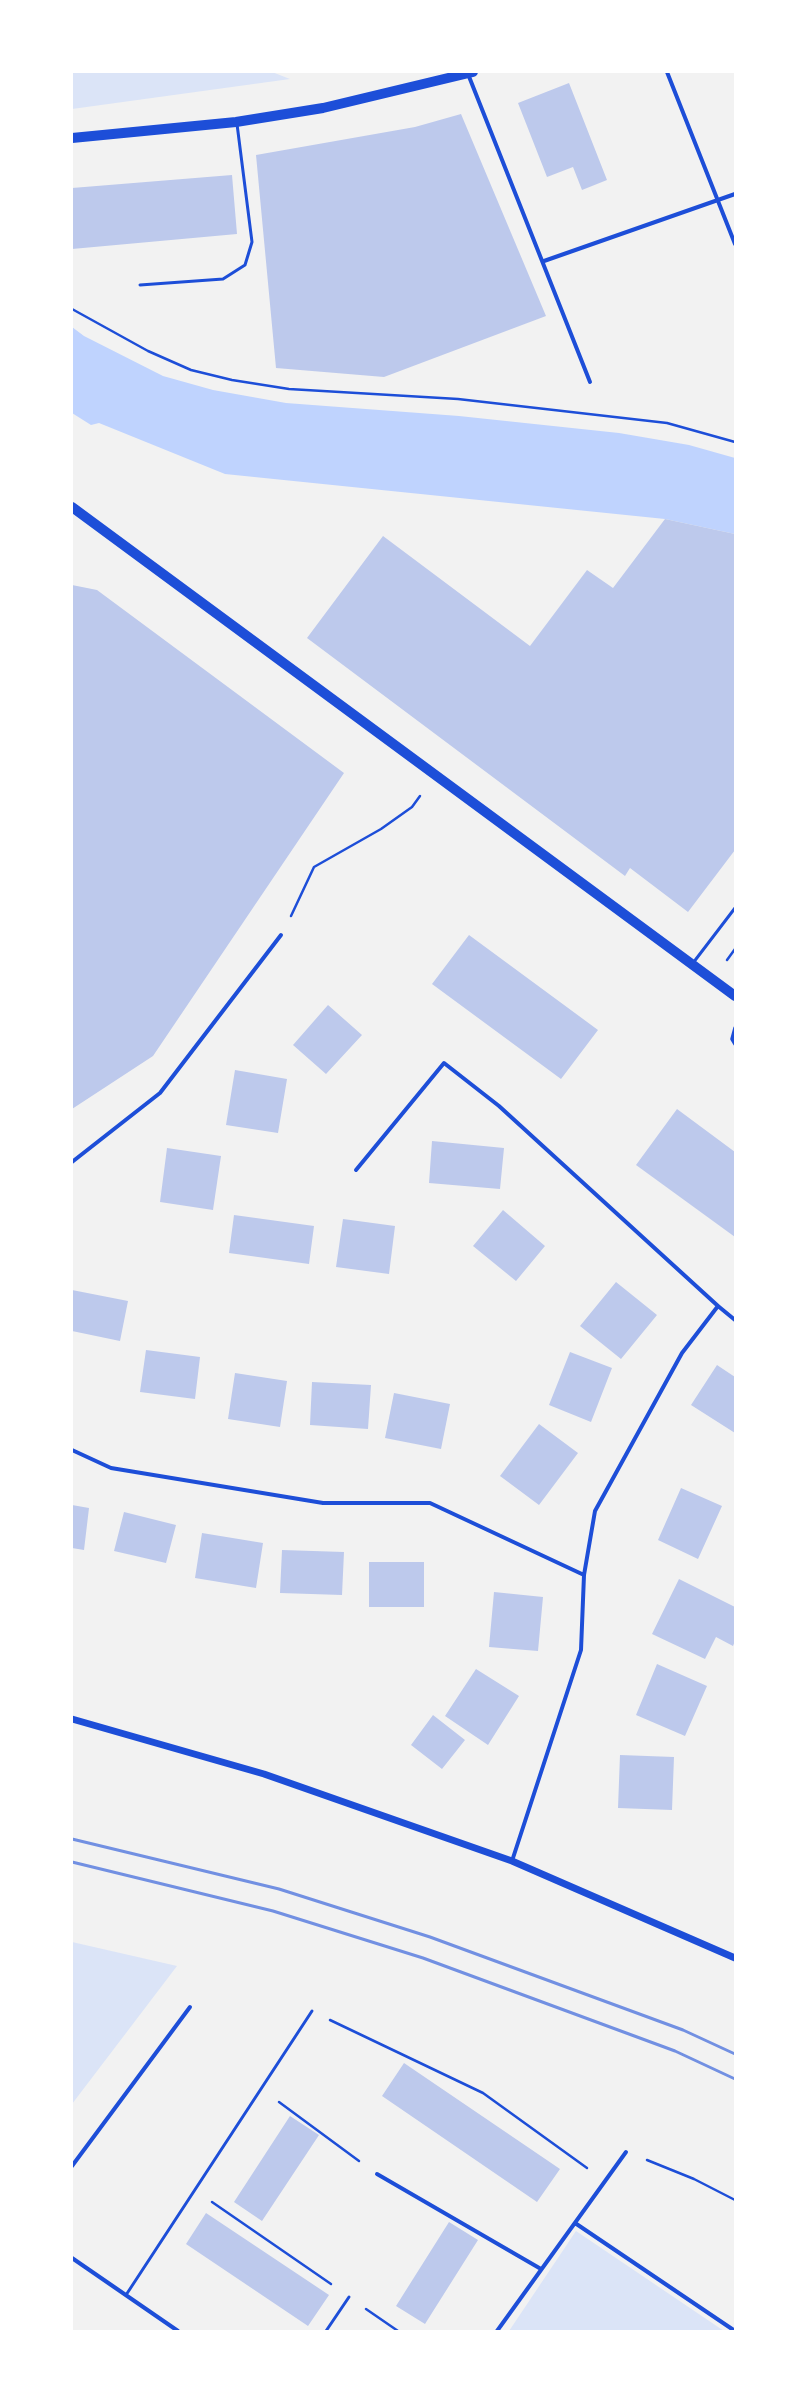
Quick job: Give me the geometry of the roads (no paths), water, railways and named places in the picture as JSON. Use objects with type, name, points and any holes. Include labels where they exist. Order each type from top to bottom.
[{"type":"main road","points":[[72,138],[236,122],[323,108],[470,73]]},
{"type":"main road","points":[[72,506],[735,996]]},
{"type":"street","points":[[667,72],[735,244]]},
{"type":"street","points":[[470,73],[590,382]]},
{"type":"street","points":[[544,261],[735,194]]},
{"type":"street","points":[[72,1162],[160,1092],[281,934]]},
{"type":"street","points":[[735,1028],[732,1039],[735,1044]]},
{"type":"street","points":[[356,1170],[444,1063],[499,1106],[735,1320]]},
{"type":"street","points":[[512,1861],[581,1650],[584,1575],[595,1511],[682,1353],[718,1306]]},
{"type":"street","points":[[72,1450],[111,1468],[323,1503],[430,1503],[584,1575]]},
{"type":"street","points":[[72,1719],[264,1774],[512,1861],[735,1958]]},
{"type":"street","points":[[72,2166],[190,2007]]},
{"type":"street","points":[[497,2331],[626,2152]]},
{"type":"street","points":[[377,2174],[541,2270]]},
{"type":"street","points":[[575,2223],[734,2331]]},
{"type":"street","points":[[72,2258],[178,2331]]},
{"type":"lane","points":[[140,285],[223,279],[245,265],[252,242],[236,122]]},
{"type":"lane","points":[[692,965],[735,908]]},
{"type":"lane","points":[[126,2295],[312,2011]]},
{"type":"lane","points":[[326,2331],[349,2297]]},
{"type":"water","points":[[72,327],[84,336],[163,376],[213,390],[286,403],[459,416],[619,433],[689,445],[735,458],[735,534],[665,519],[225,474],[99,423],[91,425],[72,413]]},
{"type":"railway","points":[[72,1839],[279,1889],[430,1937],[683,2030],[735,2054]]},
{"type":"railway","points":[[72,1862],[273,1911],[423,1958],[675,2051],[735,2079]]}]
